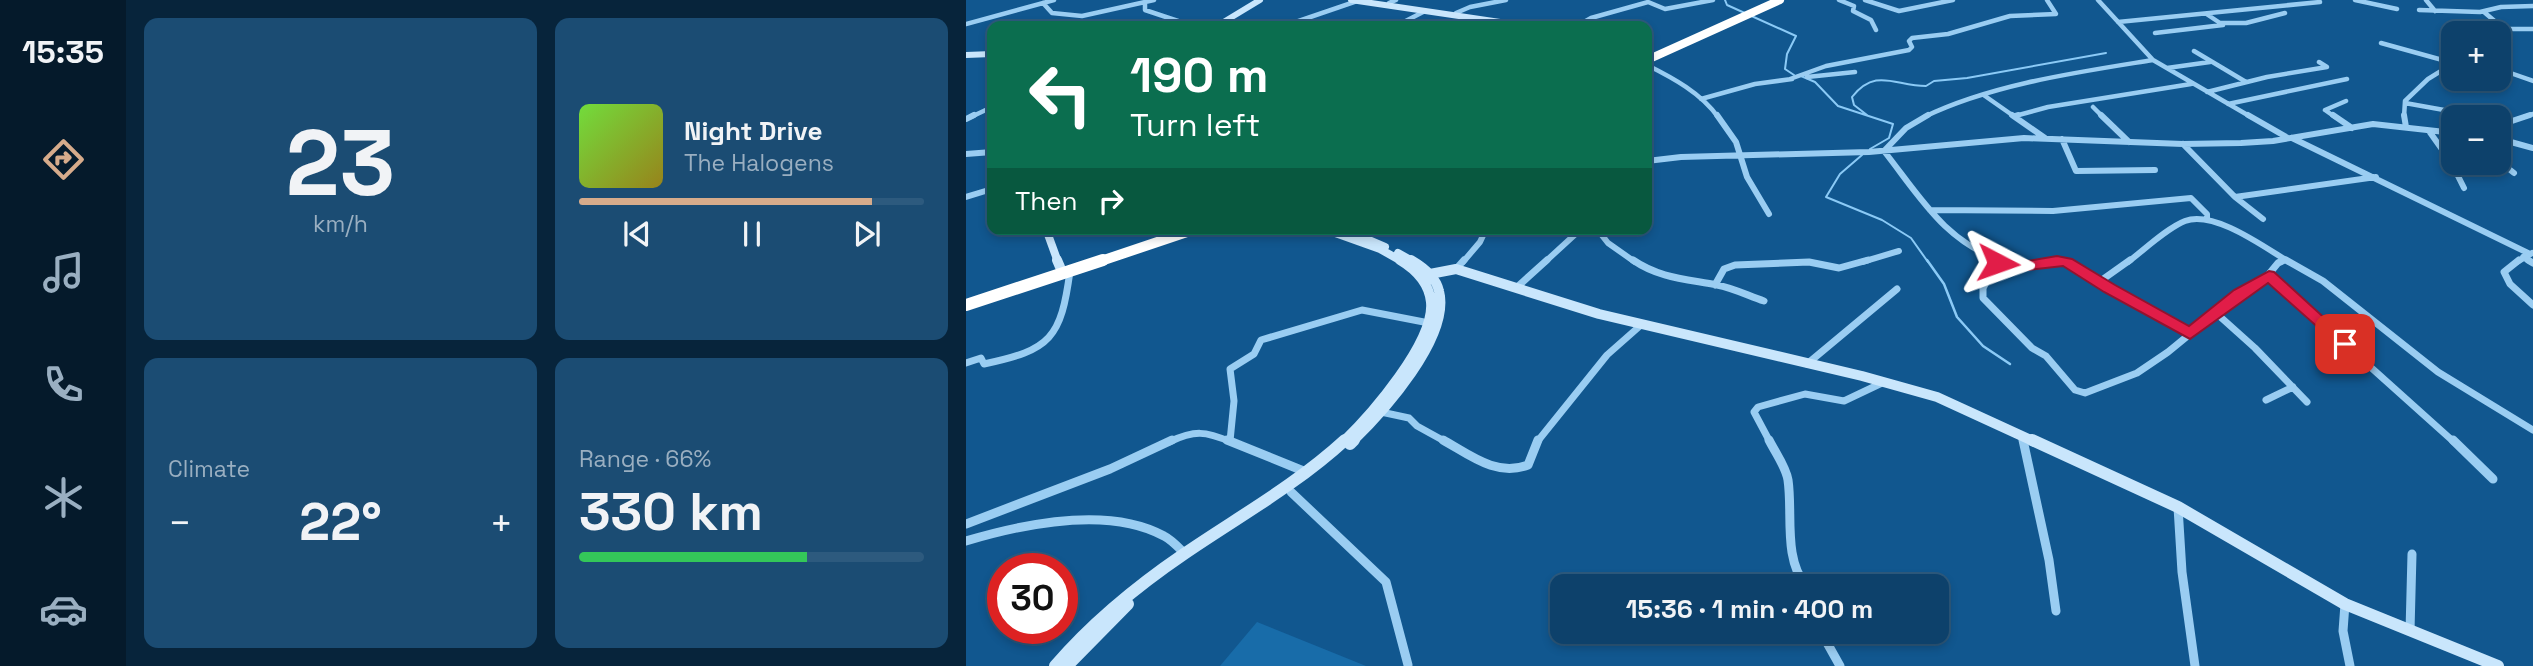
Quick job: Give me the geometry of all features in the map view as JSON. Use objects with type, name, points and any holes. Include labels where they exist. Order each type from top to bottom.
[{"type":"highway","points":[[1752,9],[1767,0]]},
{"type":"highway","points":[[1652,51],[1738,14],[1780,0]]},
{"type":"highway","points":[[1652,59],[1738,14]]},
{"type":"highway","points":[[966,305],[1158,235]]},
{"type":"highway","points":[[966,298],[1176,235]]},
{"type":"street","points":[[966,24],[1054,0]]},
{"type":"street","points":[[1042,3],[1052,13],[1071,16],[1154,0]]},
{"type":"street","points":[[1225,21],[1260,0]]},
{"type":"street","points":[[1351,0],[1493,21]]},
{"type":"street","points":[[1366,0],[1508,21]]},
{"type":"street","points":[[1456,13],[1469,7],[1506,0]]},
{"type":"street","points":[[1586,21],[1648,2],[1665,9],[1713,0]]},
{"type":"street","points":[[1839,0],[1854,6],[1853,11],[1871,20],[1875,30]]},
{"type":"street","points":[[1865,0],[1882,9],[1907,12],[1953,0]]},
{"type":"street","points":[[1700,99],[1729,90],[1811,75],[1826,66],[1909,50],[1912,47],[1909,41],[1912,38],[1948,34],[2010,16],[2056,14],[2048,0]]},
{"type":"street","points":[[2098,0],[2152,60],[2191,84],[2290,138],[2376,177],[2529,254],[2533,263]]},
{"type":"street","points":[[2355,0],[2397,9]]},
{"type":"street","points":[[2426,0],[2435,11]]},
{"type":"street","points":[[2517,0],[2523,6]]},
{"type":"street","points":[[1300,21],[1357,1]]},
{"type":"street","points":[[2118,22],[2208,15],[2256,6],[2320,2]]},
{"type":"street","points":[[1145,3],[1145,10],[1178,21]]},
{"type":"street","points":[[2419,10],[2484,11],[2533,6]]},
{"type":"street","points":[[1406,21],[1425,11]]},
{"type":"street","points":[[2484,11],[2495,21]]},
{"type":"street","points":[[2208,15],[2221,23],[2246,23],[2286,13]]},
{"type":"street","points":[[2154,33],[2213,28],[2223,26],[2221,23]]},
{"type":"street","points":[[2511,29],[2533,29]]},
{"type":"street","points":[[2381,43],[2441,60]]},
{"type":"street","points":[[2194,51],[2246,82]]},
{"type":"street","points":[[966,55],[987,54]]},
{"type":"street","points":[[1884,151],[1900,133],[1926,115],[2043,78],[2152,60]]},
{"type":"street","points":[[2166,68],[2211,62]]},
{"type":"street","points":[[2206,92],[2326,68],[2319,62]]},
{"type":"street","points":[[1652,65],[1710,106],[1736,142],[1753,191],[1769,214]]},
{"type":"street","points":[[1811,75],[1830,77],[1855,72]]},
{"type":"street","points":[[2406,128],[2405,103],[2416,89],[2441,72]]},
{"type":"street","points":[[2511,73],[2533,81]]},
{"type":"street","points":[[2228,104],[2347,79]]},
{"type":"street","points":[[2015,116],[2048,107],[2191,84]]},
{"type":"street","points":[[1985,96],[2046,139]]},
{"type":"street","points":[[2346,101],[2325,110],[2351,128]]},
{"type":"street","points":[[2405,103],[2441,109]]},
{"type":"street","points":[[2093,107],[2130,142]]},
{"type":"street","points":[[966,119],[987,109]]},
{"type":"street","points":[[2511,121],[2533,114]]},
{"type":"street","points":[[1652,160],[1681,157],[1869,152],[2005,139],[2183,144],[2290,138],[2374,124],[2441,132]]},
{"type":"street","points":[[2428,131],[2451,162],[2465,188]]},
{"type":"street","points":[[2062,139],[2076,171],[2155,170]]},
{"type":"street","points":[[2511,142],[2533,148]]},
{"type":"street","points":[[2183,144],[2235,197],[2263,219]]},
{"type":"street","points":[[1884,151],[1948,232],[1998,260],[2028,265],[2057,260],[2067,262],[2190,333]]},
{"type":"street","points":[[966,154],[987,152]]},
{"type":"street","points":[[2235,197],[2376,177]]},
{"type":"street","points":[[966,197],[987,191]]},
{"type":"street","points":[[1930,210],[1975,207],[2063,210],[2191,198],[2207,216],[2323,281],[2438,372],[2533,430]]},
{"type":"street","points":[[2099,282],[2184,221],[2207,216]]},
{"type":"street","points":[[966,363],[981,358],[984,365],[1024,357],[1044,345],[1062,317],[1065,269],[1049,235]]},
{"type":"street","points":[[1055,666],[1104,616],[1185,554],[1307,472],[1348,438],[1377,406],[1411,355],[1429,323],[1430,297],[1426,286],[1413,269],[1381,252],[1339,235]]},
{"type":"street","points":[[1067,666],[1111,620],[1154,582],[1291,492],[1333,459],[1381,412],[1402,385],[1435,330],[1440,295],[1430,274],[1412,259],[1356,235]]},
{"type":"street","points":[[1456,269],[1483,235]]},
{"type":"street","points":[[1516,288],[1574,235]]},
{"type":"street","points":[[1602,235],[1608,243],[1648,270],[1676,279],[1715,285],[1764,300]]},
{"type":"street","points":[[1715,285],[1724,269],[1735,265],[1809,262],[1839,268],[1899,251]]},
{"type":"street","points":[[2529,254],[2504,272],[2505,278],[2533,305]]},
{"type":"street","points":[[1998,260],[1984,284],[1981,293],[1983,298],[2032,348],[2046,356],[2075,390],[2085,393],[2137,373],[2240,293],[2269,276],[2278,262],[2284,260]]},
{"type":"street","points":[[1430,274],[1456,269],[1641,325],[1884,382],[1954,404],[2178,507],[2345,604],[2494,665]]},
{"type":"street","points":[[2269,276],[2441,429],[2493,479]]},
{"type":"street","points":[[1807,365],[1896,289]]},
{"type":"street","points":[[1230,441],[1234,401],[1230,369],[1254,354],[1261,340],[1362,310],[1429,323]]},
{"type":"street","points":[[2216,313],[2307,402]]},
{"type":"street","points":[[1381,412],[1409,418],[1417,426],[1496,469],[1523,469],[1528,465],[1535,444],[1607,355],[1619,348],[1641,325]]},
{"type":"street","points":[[1797,574],[1789,522],[1788,477],[1754,412],[1758,407],[1805,394],[1844,401],[1884,382]]},
{"type":"street","points":[[2266,400],[2293,387]]},
{"type":"street","points":[[966,524],[1110,469],[1188,433],[1209,433],[1307,472]]},
{"type":"street","points":[[2022,436],[2049,559],[2056,611]]},
{"type":"street","points":[[1291,492],[1377,571],[1385,582],[1408,665]]},
{"type":"street","points":[[2178,507],[2184,586],[2195,666]]},
{"type":"street","points":[[966,541],[1017,526],[1075,519],[1154,532],[1166,537],[1185,554]]},
{"type":"street","points":[[2410,632],[2412,554]]},
{"type":"street","points":[[2345,604],[2343,631],[2350,666]]},
{"type":"street","points":[[1828,644],[1840,666]]},
{"type":"shaded area","points":[[1257,622],[1366,666],[1220,666]]},
{"type":"waterway","points":[[1725,0],[1727,5],[1796,36],[1787,54],[1785,69],[1794,75]]},
{"type":"waterway","points":[[1867,115],[1854,105],[1852,97],[1861,88],[1878,80],[1926,86],[1934,81],[1967,78],[2106,53]]},
{"type":"waterway","points":[[1801,76],[1815,82],[1838,106],[1893,124],[1889,138],[1870,149]]},
{"type":"waterway","points":[[1862,155],[1840,174],[1826,197],[1882,220],[1911,238],[1928,262]]},
{"type":"waterway","points":[[1927,260],[1944,284],[1957,317],[1983,346],[2010,364]]},
{"type":"route","points":[[1998,263],[1998,260],[2019,265],[2057,260],[2067,262],[2109,289],[2190,333],[2240,293],[2269,276],[2345,344]]}]
